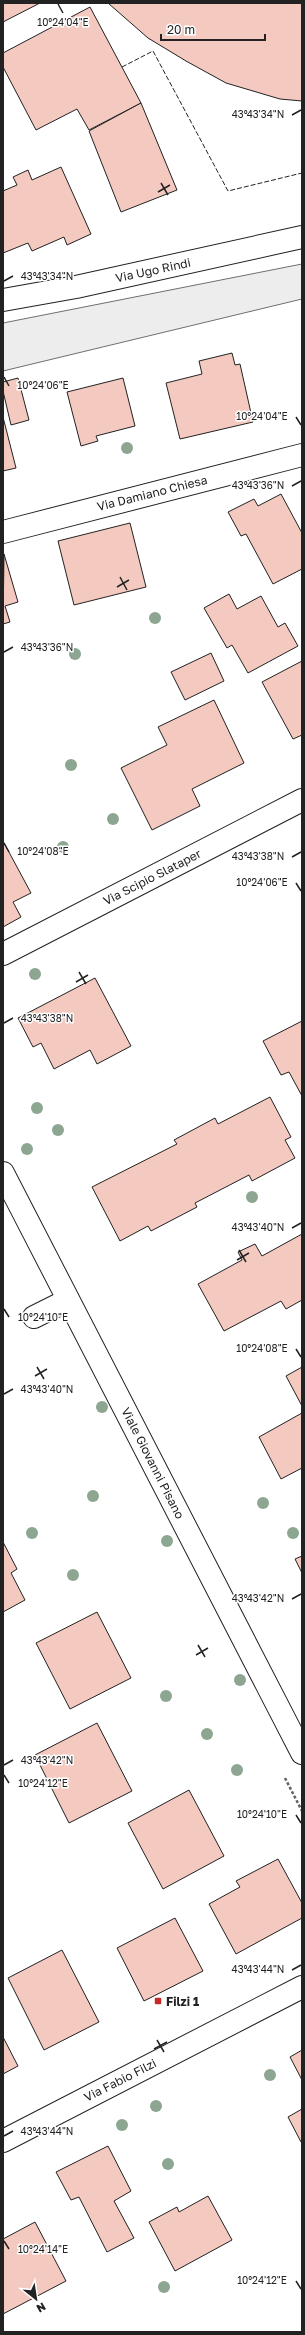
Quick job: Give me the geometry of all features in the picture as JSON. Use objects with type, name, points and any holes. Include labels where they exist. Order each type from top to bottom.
[{"type":"street","name":"Via Ugo Rindi","points":[[3,300],[76,287],[302,236]]},
{"type":"street","name":"Via Damiano Chiesa","points":[[3,532],[302,455]]},
{"type":"street","name":"Via Scipio Slataper","points":[[3,954],[302,800]]},
{"type":"street","name":"Viale Giovanni Pisano","points":[[3,1173],[302,1752]]},
{"type":"street","points":[[34,1317],[68,1300]]},
{"type":"street","name":"Via Fabio Filzi","points":[[3,2140],[302,1987]]},
{"type":"shaded area","points":[[302,264],[302,299],[3,371],[3,323]]},
{"type":"building","points":[[3,3],[40,3],[3,22]]},
{"type":"building","points":[[108,3],[302,3],[302,101],[280,99],[226,83],[148,38]]},
{"type":"building","points":[[90,7],[141,103],[89,130],[77,109],[36,130],[3,67],[3,53]]},
{"type":"building","points":[[141,103],[177,190],[121,212],[89,131]]},
{"type":"building","points":[[61,167],[91,234],[67,245],[64,237],[32,251],[28,243],[3,253],[3,191],[17,185],[13,177],[28,170],[32,180]]},
{"type":"building","points":[[232,353],[235,365],[240,364],[253,422],[180,439],[166,383],[202,374],[199,361]]},
{"type":"building","points":[[18,378],[29,420],[11,425],[3,391],[3,382]]},
{"type":"building","points":[[123,378],[135,426],[96,436],[98,441],[81,446],[67,392]]},
{"type":"building","points":[[3,417],[16,468],[3,471]]},
{"type":"building","points":[[281,494],[302,533],[302,569],[273,584],[246,534],[241,536],[228,512],[254,499],[258,506]]},
{"type":"building","points":[[130,523],[146,587],[74,605],[58,541]]},
{"type":"building","points":[[4,554],[18,602],[5,606],[10,622],[3,624]]},
{"type":"building","points":[[229,594],[237,609],[261,596],[278,627],[285,623],[298,646],[248,673],[232,645],[227,648],[204,608]]},
{"type":"building","points":[[211,653],[224,681],[185,700],[171,672]]},
{"type":"building","points":[[302,661],[302,735],[293,739],[262,682]]},
{"type":"building","points":[[214,700],[244,763],[192,789],[200,806],[152,830],[121,768],[167,745],[158,727]]},
{"type":"building","points":[[3,841],[31,893],[13,902],[21,917],[3,927]]},
{"type":"building","points":[[95,978],[131,1046],[97,1064],[90,1050],[54,1069],[41,1043],[33,1047],[18,1018]]},
{"type":"building","points":[[302,1021],[302,1096],[289,1072],[281,1075],[263,1041]]},
{"type":"building","points":[[270,1097],[291,1137],[285,1140],[295,1158],[252,1181],[249,1175],[195,1203],[197,1207],[151,1231],[148,1226],[120,1241],[92,1187],[177,1144],[174,1140],[215,1118],[218,1124]]},
{"type":"building","points":[[302,1234],[302,1300],[286,1309],[281,1301],[224,1331],[198,1284],[242,1260],[238,1252],[255,1244],[262,1256]]},
{"type":"building","points":[[302,1367],[302,1406],[286,1376]]},
{"type":"building","points":[[302,1413],[302,1468],[281,1479],[259,1437]]},
{"type":"building","points":[[3,1542],[17,1569],[11,1573],[25,1600],[3,1612]]},
{"type":"building","points":[[302,1556],[302,1573],[295,1559]]},
{"type":"building","points":[[97,1612],[131,1678],[70,1709],[36,1643]]},
{"type":"building","points":[[97,1723],[132,1791],[69,1823],[35,1755]]},
{"type":"building","points":[[189,1790],[224,1856],[163,1889],[128,1823]]},
{"type":"building","points":[[278,1859],[302,1903],[302,1918],[236,1954],[209,1904],[240,1887],[236,1881]]},
{"type":"building","points":[[175,1918],[203,1971],[144,2001],[117,1948]]},
{"type":"building","points":[[62,1950],[99,2022],[44,2050],[8,1978]]},
{"type":"building","points":[[3,2037],[18,2066],[3,2074]]},
{"type":"building","points":[[302,2050],[302,2080],[290,2057]]},
{"type":"building","points":[[302,2109],[302,2142],[301,2142],[288,2117]]},
{"type":"building","points":[[108,2146],[131,2191],[114,2201],[134,2238],[107,2252],[79,2197],[71,2200],[56,2172]]},
{"type":"building","points":[[208,2196],[232,2240],[175,2271],[149,2222],[177,2207],[179,2212]]},
{"type":"building","points":[[35,2222],[66,2281],[3,2314],[3,2239]]},
{"type":"fence","points":[[122,67],[153,51],[228,191],[302,173]]},
{"type":"place","name":"Filzi 1","points":[[158,2001]]}]
